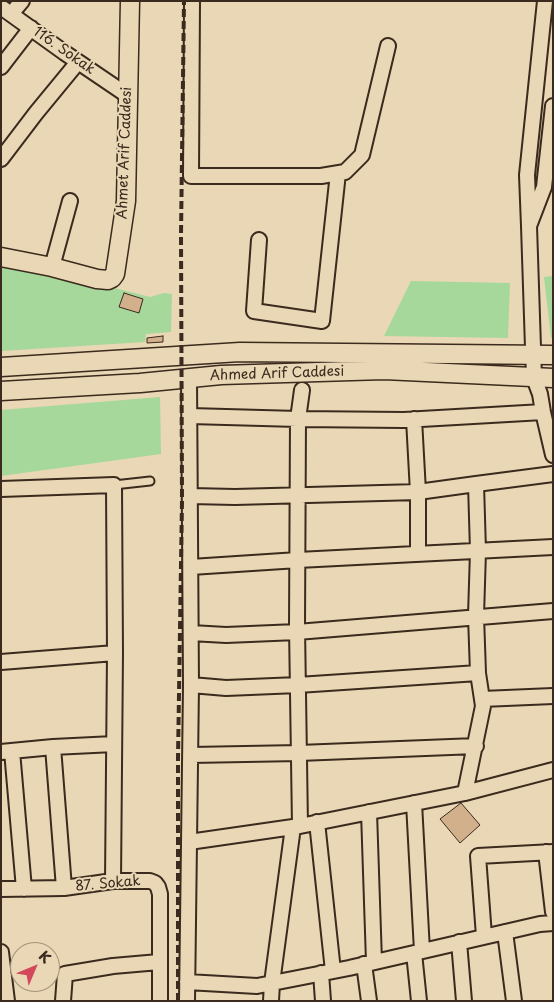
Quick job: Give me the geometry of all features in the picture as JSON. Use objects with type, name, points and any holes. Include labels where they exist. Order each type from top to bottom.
[{"type":"street","points":[[6,10],[22,1]]},
{"type":"street","name":"Ahmet Arif Caddesi","points":[[1,257],[52,267],[97,279],[108,280],[115,274],[126,201],[130,1]]},
{"type":"street","points":[[192,1],[191,176],[321,176],[345,172],[362,155],[388,46]]},
{"type":"street","points":[[546,1],[526,175],[534,378],[540,394],[542,412],[553,455]]},
{"type":"street","name":"116. Sokak","points":[[6,10],[127,95]]},
{"type":"street","points":[[1,67],[31,28]]},
{"type":"street","points":[[1,159],[78,62]]},
{"type":"street","points":[[529,226],[544,188],[553,106]]},
{"type":"street","points":[[259,240],[254,312],[322,322],[338,173]]},
{"type":"street","points":[[52,267],[70,201]]},
{"type":"street","name":"Ahmed Arif Caddesi","points":[[1,367],[240,352],[553,356]]},
{"type":"street","name":"Ahmed Arif Caddesi","points":[[1,391],[140,383],[220,375],[384,370],[553,378]]},
{"type":"street","points":[[187,1001],[191,755],[189,378]]},
{"type":"street","points":[[271,1001],[272,983],[296,826],[299,753],[297,632],[298,419],[302,390]]},
{"type":"street","points":[[190,416],[298,419],[414,419],[542,412]]},
{"type":"street","points":[[414,419],[418,492],[418,554]]},
{"type":"street","points":[[190,496],[235,497],[418,492],[553,474]]},
{"type":"street","points":[[465,792],[483,706],[478,673],[476,616],[478,551],[476,484]]},
{"type":"street","points":[[1,489],[114,485],[113,881]]},
{"type":"street","points":[[191,567],[553,547]]},
{"type":"street","points":[[191,633],[226,635],[297,632],[553,611]]},
{"type":"street","points":[[1,662],[115,653]]},
{"type":"street","points":[[191,685],[226,688],[298,685],[478,673]]},
{"type":"street","points":[[482,699],[553,696]]},
{"type":"street","points":[[24,889],[7,751],[114,744]]},
{"type":"street","points":[[191,755],[476,746]]},
{"type":"street","points":[[53,747],[64,888]]},
{"type":"street","points":[[189,842],[296,826],[369,812],[465,792],[553,770]]},
{"type":"street","points":[[414,803],[419,1001]]},
{"type":"street","points":[[369,812],[369,1001]]},
{"type":"street","points":[[317,822],[327,972],[324,1001]]},
{"type":"street","points":[[484,936],[478,856],[549,852],[553,912]]},
{"type":"street","name":"87. Sokak","points":[[1,890],[64,888],[113,881],[150,881],[158,887],[160,894],[160,1001]]},
{"type":"street","points":[[187,982],[257,986],[369,963],[540,924],[553,924]]},
{"type":"street","points":[[505,932],[514,1001]]},
{"type":"street","points":[[459,942],[464,1001]]},
{"type":"street","points":[[1,952],[7,1001]]},
{"type":"street","points":[[63,1001],[65,974],[113,966],[159,962]]},
{"type":"lane","points":[[114,485],[150,481]]},
{"type":"green space","points":[[1,265],[52,272],[150,297],[164,293],[172,294],[171,332],[146,334],[145,342],[1,351]]},
{"type":"green space","points":[[553,276],[553,338],[551,338],[544,277]]},
{"type":"green space","points":[[411,281],[510,283],[508,338],[384,336]]},
{"type":"green space","points":[[160,397],[161,454],[1,476],[1,410]]},
{"type":"building","points":[[124,293],[143,299],[139,313],[119,307]]},
{"type":"building","points":[[163,336],[163,342],[147,343],[147,338]]},
{"type":"building","points":[[461,803],[480,825],[460,843],[440,819]]},
{"type":"railway","points":[[178,1001],[178,758],[182,501],[181,235],[184,1]]}]
